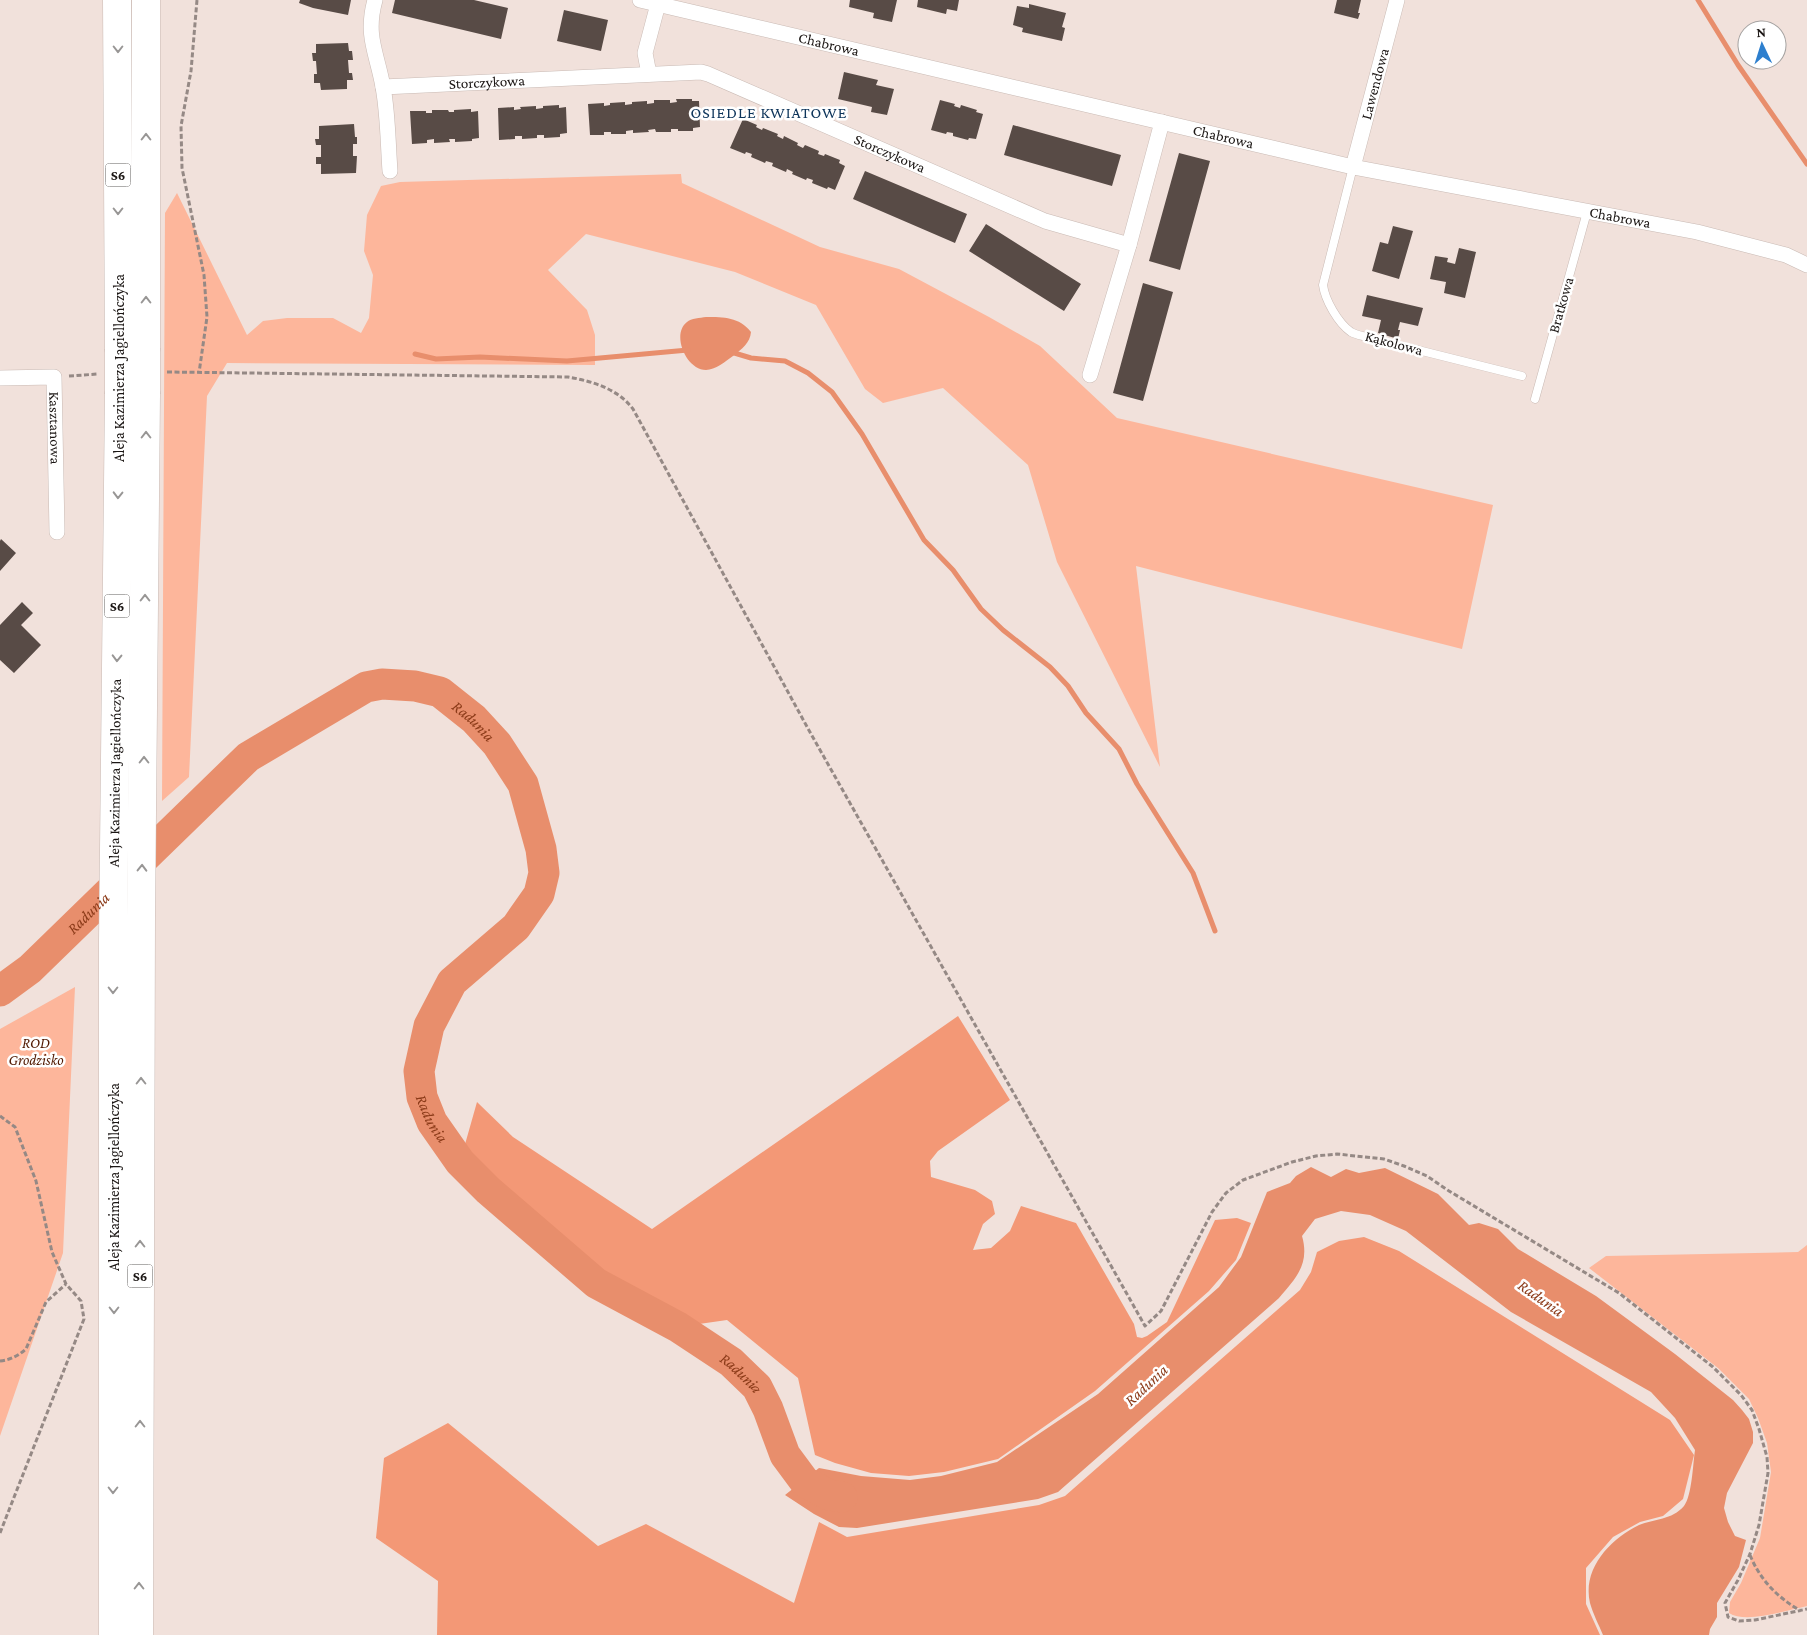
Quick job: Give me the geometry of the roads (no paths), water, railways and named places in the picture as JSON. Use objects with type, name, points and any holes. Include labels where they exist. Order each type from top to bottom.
[{"type":"highway","name":"Aleja Kazimierza Jagiellończyka","points":[[117,0],[132,349],[146,394],[139,1635]]},
{"type":"highway","name":"Aleja Kazimierza Jagiellończyka","points":[[113,1635],[113,941],[119,394],[132,349],[146,0]]},
{"type":"street","points":[[376,0],[372,13],[370,34],[383,87],[390,171]]},
{"type":"street","name":"Chabrowa","points":[[640,0],[1353,167],[1697,232],[1786,256],[1807,265]]},
{"type":"street","name":"Lawendowa","points":[[1353,167],[1397,0]]},
{"type":"street","points":[[649,74],[646,53],[658,4]]},
{"type":"street","name":"Storczykowa","points":[[383,87],[700,72],[1045,221],[1129,245]]},
{"type":"street","points":[[1090,374],[1129,245],[1162,122]]},
{"type":"street","name":"Kasztanowa","points":[[0,378],[54,377],[57,532]]},
{"type":"lane","name":"Kąkolowa","points":[[1353,167],[1323,285],[1325,298],[1334,312],[1351,332],[1522,376]]},
{"type":"lane","name":"Bratkowa","points":[[1534,399],[1587,212]]},
{"type":"water","points":[[706,317],[731,319],[741,323],[751,332],[747,343],[739,351],[720,365],[706,370],[692,364],[687,358],[680,335],[682,328],[689,321]]},
{"type":"water","points":[[1311,1167],[1331,1177],[1346,1169],[1359,1173],[1385,1168],[1438,1194],[1469,1225],[1479,1223],[1498,1229],[1518,1249],[1596,1296],[1675,1354],[1733,1400],[1742,1410],[1749,1419],[1753,1432],[1753,1443],[1727,1493],[1724,1508],[1735,1536],[1746,1540],[1739,1567],[1717,1603],[1717,1617],[1710,1629],[1709,1635],[1603,1635],[1590,1603],[1590,1578],[1594,1567],[1609,1547],[1618,1538],[1639,1525],[1674,1514],[1687,1501],[1695,1450],[1675,1418],[1651,1392],[1511,1312],[1406,1231],[1370,1215],[1341,1211],[1315,1219],[1302,1236],[1304,1255],[1300,1270],[1279,1298],[1058,1492],[1038,1499],[857,1528],[839,1527],[814,1514],[785,1495],[819,1468],[861,1476],[910,1480],[941,1476],[997,1462],[1098,1394],[1219,1287],[1241,1257],[1267,1192],[1290,1183],[1296,1176]]},
{"type":"waterway","points":[[1698,0],[1738,65],[1807,164]]},
{"type":"waterway","points":[[415,354],[436,359],[480,357],[567,361],[688,350]]},
{"type":"waterway","points":[[731,352],[751,358],[785,361],[808,373],[832,392],[862,434],[924,540],[953,570],[981,609],[1003,630],[1050,667],[1068,686],[1086,713],[1119,749],[1137,784],[1193,873],[1215,931]]},
{"type":"waterway","name":"Radunia","points":[[0,991],[30,969],[248,757],[366,687],[382,684],[415,686],[440,692],[474,719],[497,744],[523,784],[541,849],[544,873],[539,894],[516,927],[452,982],[429,1026],[419,1071],[422,1097],[432,1122],[460,1162],[488,1190],[596,1283],[678,1327],[731,1362],[757,1387],[768,1409],[785,1455],[805,1482],[829,1495],[842,1497]]},
{"type":"district","name":"OSIEDLE KWIATOWE","points":[[769,112]]},
{"type":"park label","name":"ROD Grodzisko","points":[[36,1052]]}]
